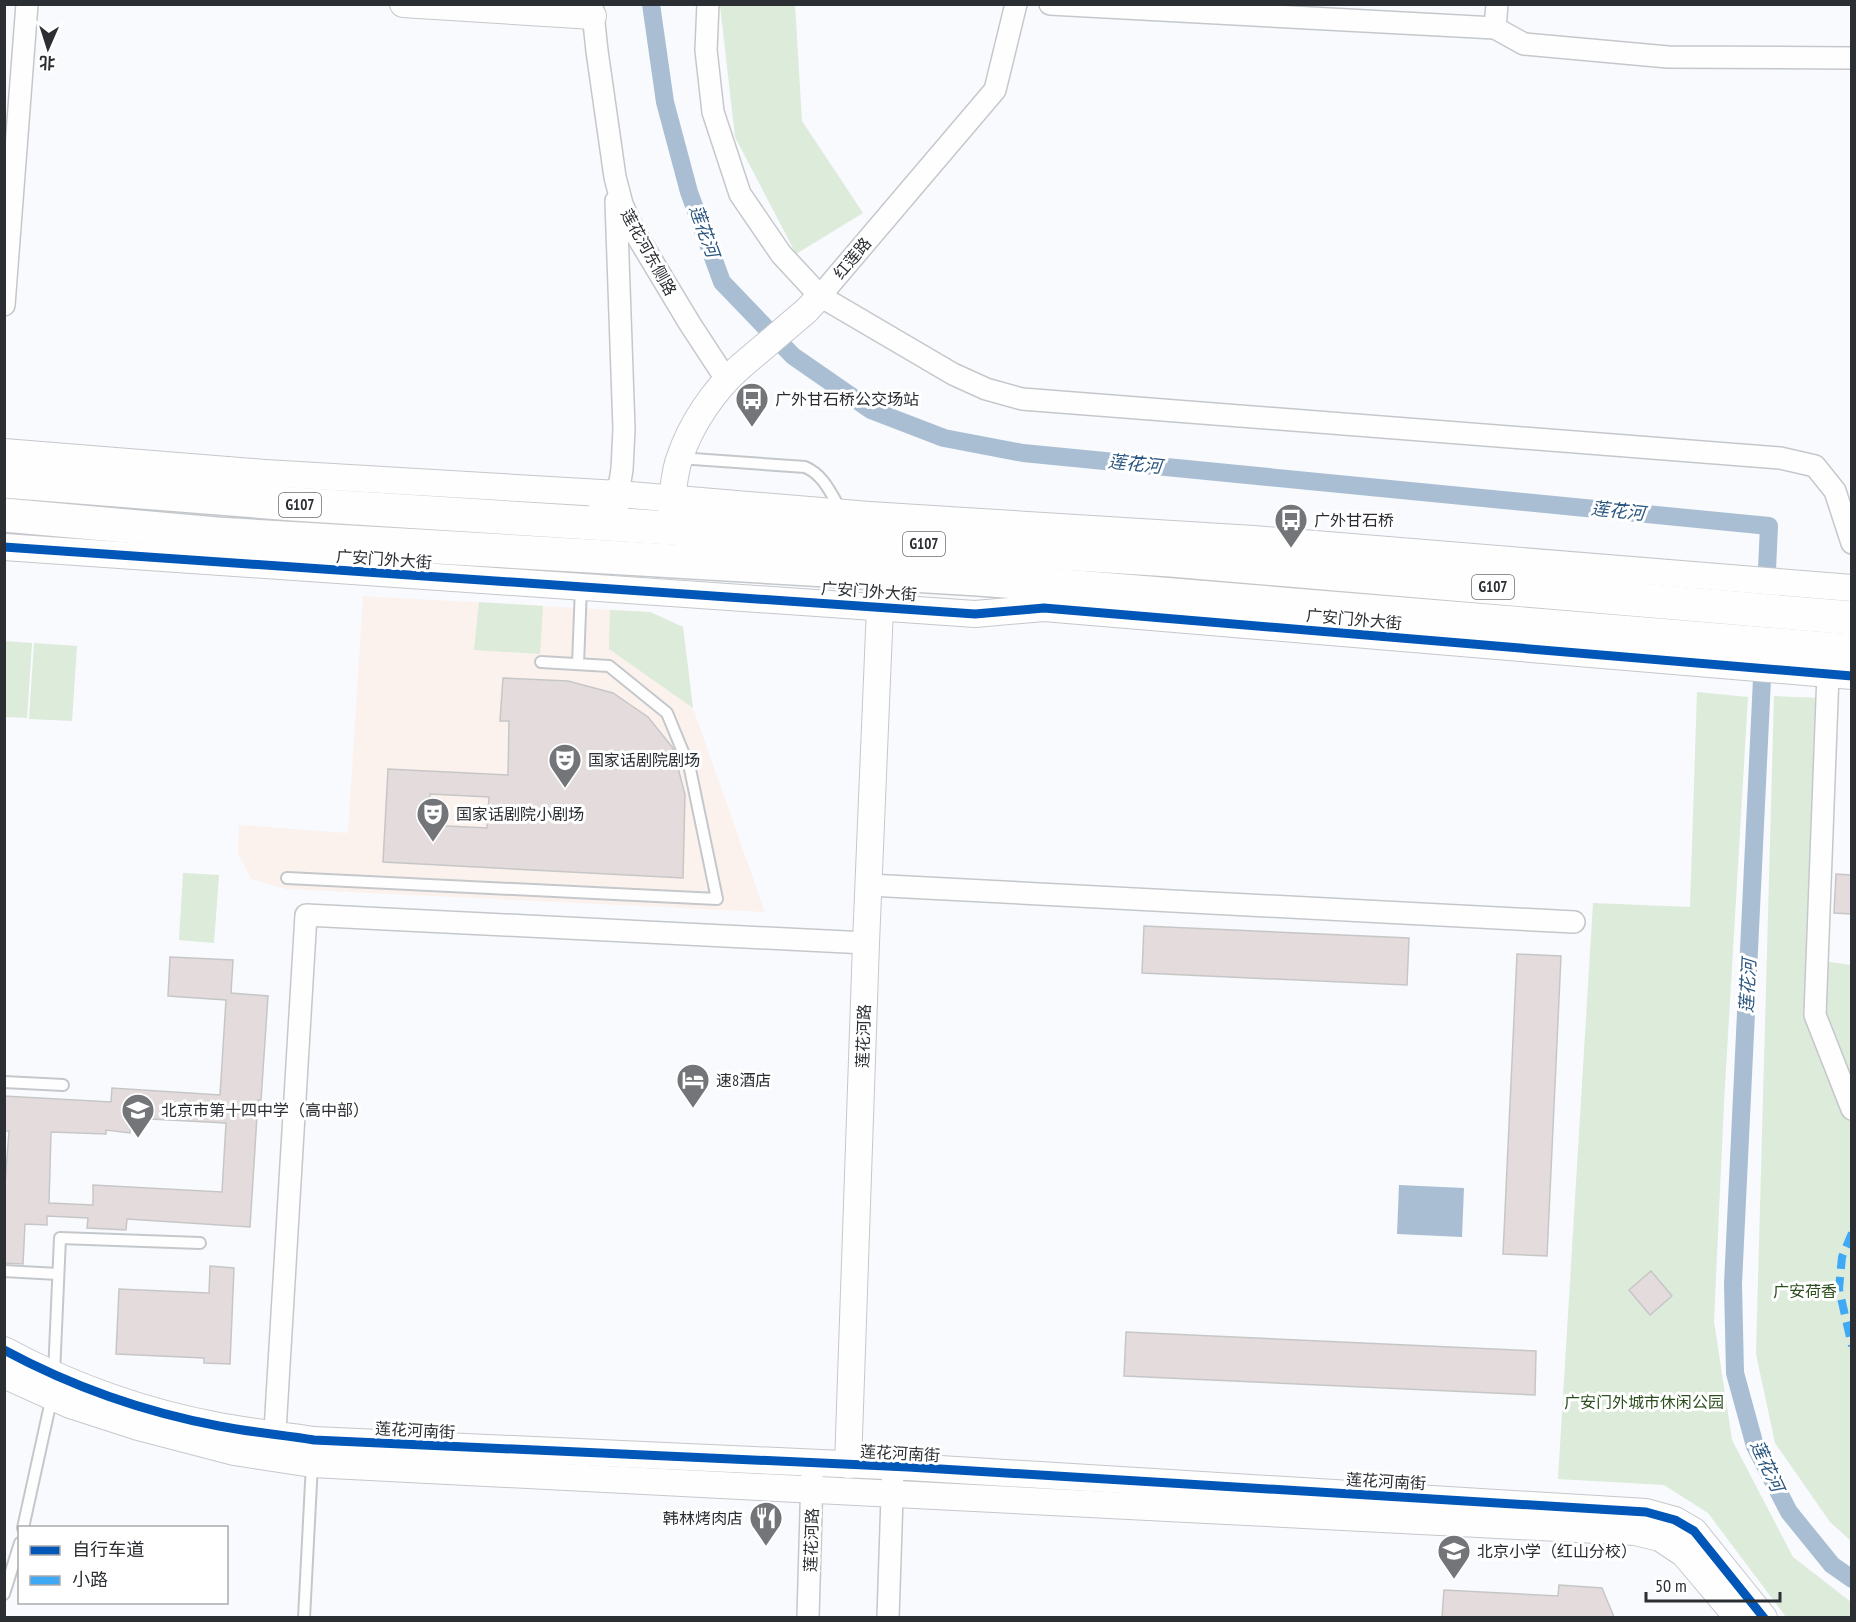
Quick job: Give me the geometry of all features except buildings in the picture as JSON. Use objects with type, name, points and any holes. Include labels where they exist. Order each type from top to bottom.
[{"type":"highway","name":"G107","points":[[4,481],[183,497],[386,495],[597,523],[687,528],[842,525],[1252,566],[1817,600],[1851,618]]},
{"type":"highway","points":[[597,523],[618,494]]},
{"type":"highway","points":[[672,498],[675,510],[687,528]]},
{"type":"highway","name":"广安门外大街","points":[[4,515],[217,534],[979,579],[1732,654],[1824,668],[1851,651]]},
{"type":"street","points":[[4,305],[27,4]]},
{"type":"street","points":[[403,4],[592,10]]},
{"type":"street","points":[[708,4],[706,50],[713,112],[740,194],[813,304],[953,374],[986,389],[1022,399],[1780,458],[1815,466],[1835,491],[1851,543]]},
{"type":"street","name":"红莲路","points":[[672,498],[679,458],[708,403],[733,373],[813,304],[995,90],[1017,4]]},
{"type":"street","points":[[1050,4],[1495,28],[1524,44],[1668,57],[1851,58]]},
{"type":"street","points":[[1495,28],[1497,4]]},
{"type":"street","name":"莲花河东侧路","points":[[592,10],[615,177],[622,204],[634,231],[690,324],[733,373]]},
{"type":"street","points":[[615,177],[624,429],[618,494]]},
{"type":"street","points":[[4,452],[386,495],[618,494],[672,498],[842,525]]},
{"type":"street","name":"广安门外大街","points":[[4,547],[975,614],[1044,608],[1732,654]]},
{"type":"street","points":[[1817,600],[1851,588]]},
{"type":"street","name":"莲花河路","points":[[848,1465],[880,607]]},
{"type":"street","points":[[1824,668],[1815,1016],[1851,1109]]},
{"type":"street","points":[[869,885],[1574,922]]},
{"type":"street","points":[[274,1446],[306,915],[866,944]]},
{"type":"street","name":"莲花河南街","points":[[4,1350],[96,1414],[179,1439],[234,1452],[274,1446],[313,1452],[812,1490],[1635,1532],[1660,1538],[1683,1554],[1738,1617]]},
{"type":"street","name":"莲花河南街","points":[[4,1375],[53,1386]]},
{"type":"street","name":"莲花河南街","points":[[313,1452],[813,1463],[1653,1513],[1675,1520],[1694,1531],[1764,1617]]},
{"type":"street","name":"莲花河路","points":[[808,1617],[813,1463]]},
{"type":"street","points":[[888,1617],[893,1467]]},
{"type":"lane","points":[[679,458],[805,467],[816,472],[822,480],[842,525]]},
{"type":"lane","points":[[578,664],[581,587]]},
{"type":"lane","points":[[287,878],[717,899],[690,769],[667,713],[609,666],[541,662]]},
{"type":"lane","points":[[4,1082],[63,1085]]},
{"type":"lane","points":[[23,1526],[53,1386],[60,1238],[200,1243]]},
{"type":"lane","points":[[4,1270],[58,1274]]},
{"type":"lane","points":[[304,1617],[313,1452]]},
{"type":"lane","points":[[4,1593],[18,1549]]},
{"type":"shaded area","points":[[363,596],[650,612],[683,627],[693,708],[765,912],[286,889],[251,879],[238,853],[239,825],[348,833]]},
{"type":"green space","points":[[720,5],[795,5],[802,121],[863,213],[796,254],[735,137]]},
{"type":"green space","points":[[479,602],[543,606],[540,654],[474,650]]},
{"type":"green space","points":[[610,610],[650,612],[683,627],[693,708],[609,649]]},
{"type":"green space","points":[[4,641],[32,643],[27,718],[5,717]]},
{"type":"green space","points":[[34,643],[77,646],[72,721],[29,719]]},
{"type":"green space","name":"广安门外城市休闲公园","points":[[1697,692],[1748,697],[1724,1102],[1714,1321],[1732,1440],[1793,1557],[1851,1602],[1851,1617],[1786,1617],[1708,1513],[1664,1485],[1558,1479],[1593,903],[1690,907]]},
{"type":"green space","name":"广安荷香","points":[[1774,696],[1819,698],[1809,959],[1851,965],[1851,1541],[1830,1522],[1775,1443],[1756,1354]]},
{"type":"green space","points":[[183,873],[219,875],[214,943],[179,940]]},
{"type":"water","points":[[1399,1185],[1464,1188],[1462,1237],[1397,1234]]},
{"type":"waterway","name":"莲花河","points":[[651,4],[665,102],[689,192],[722,282],[793,356],[871,410],[944,438],[1023,453],[1769,526],[1766,591]]},
{"type":"waterway","name":"莲花河","points":[[1763,658],[1733,1284],[1735,1373],[1755,1446],[1789,1512],[1832,1565],[1852,1579]]},
{"type":"marked path","points":[[1852,1233],[1842,1257],[1839,1289],[1852,1346]]},
{"type":"cycle path","points":[[4,547],[975,614],[1044,608],[1852,676]]},
{"type":"cycle path","points":[[4,1350],[82,1386],[163,1413],[231,1428],[314,1440],[908,1467],[1646,1512],[1675,1520],[1694,1531],[1764,1618]]},
{"type":"place","name":"广外甘石桥公交场站","points":[[752,428]]},
{"type":"place","name":"广外甘石桥","points":[[1291,549]]},
{"type":"place","name":"国家话剧院剧场","points":[[565,789]]},
{"type":"place","name":"国家话剧院小剧场","points":[[433,843]]},
{"type":"place","name":"速8酒店","points":[[693,1109]]},
{"type":"place","name":"北京市第十四中学（高中部）","points":[[138,1139]]},
{"type":"place","name":"韩林烤肉店","points":[[766,1547]]},
{"type":"place","name":"北京小学（红山分校）","points":[[1454,1580]]}]
